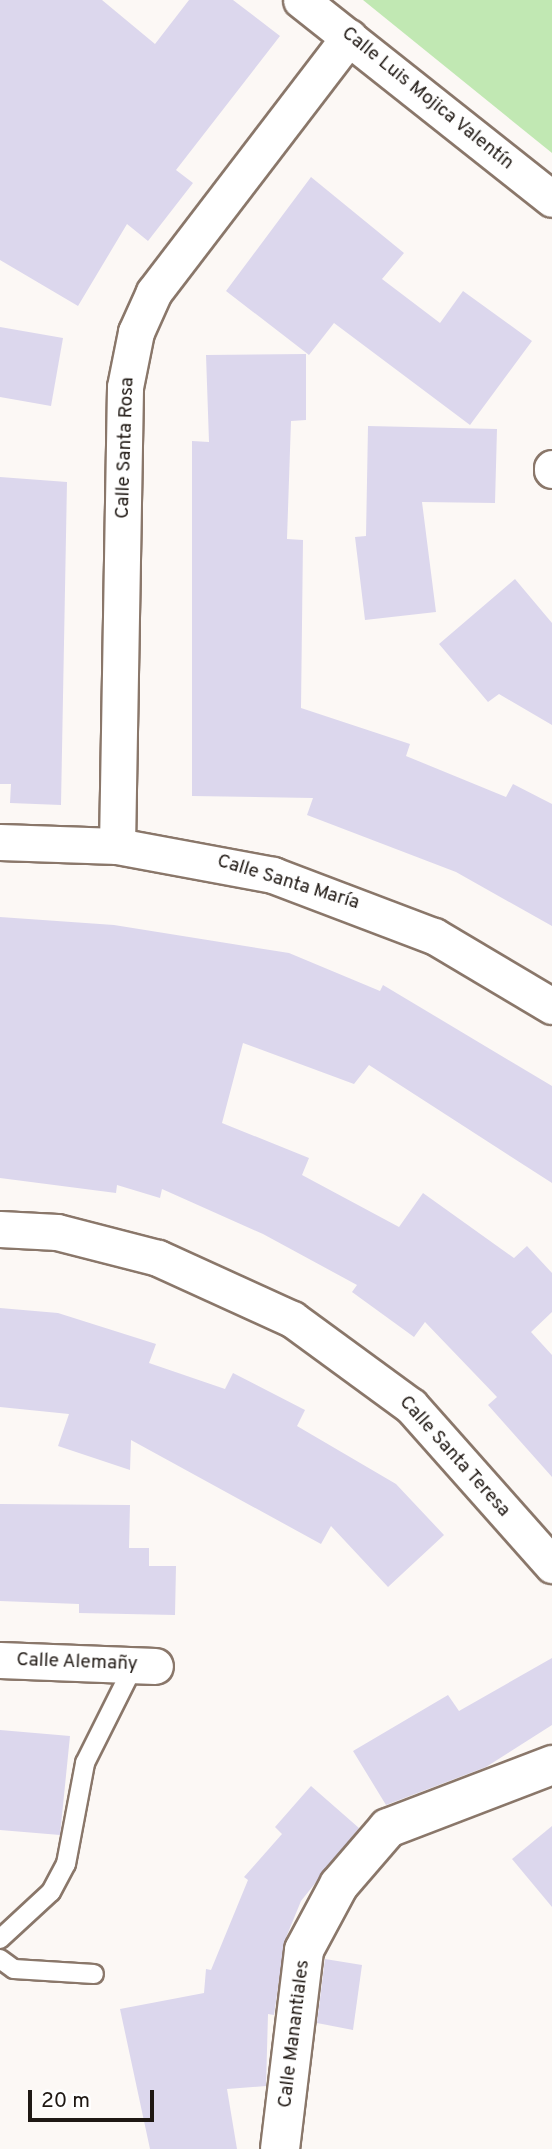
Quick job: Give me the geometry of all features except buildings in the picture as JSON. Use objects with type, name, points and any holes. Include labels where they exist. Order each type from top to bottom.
[{"type":"street","name":"Calle Luis Mojica Valentín","points":[[301,0],[552,199]]},
{"type":"street","name":"Calle Santa Rosa","points":[[117,846],[125,387],[136,332],[154,292],[349,37]]},
{"type":"street","name":"Calle Santa María","points":[[0,842],[117,846],[205,858],[359,903],[434,936],[552,1006]]},
{"type":"street","name":"Calle Santa Teresa","points":[[0,1229],[57,1233],[137,1252],[194,1271],[292,1319],[411,1406],[552,1565]]},
{"type":"street","name":"Calle Alemañy","points":[[0,1660],[144,1665]]},
{"type":"street","name":"Calle Manantiales","points":[[280,2149],[304,1950],[339,1885],[388,1828],[552,1765]]},
{"type":"lane","points":[[0,1939],[51,1892],[66,1864],[85,1763],[144,1665]]},
{"type":"lane","points":[[0,1959],[14,1969],[94,1974]]},
{"type":"green space","points":[[363,0],[552,0],[552,153]]}]
